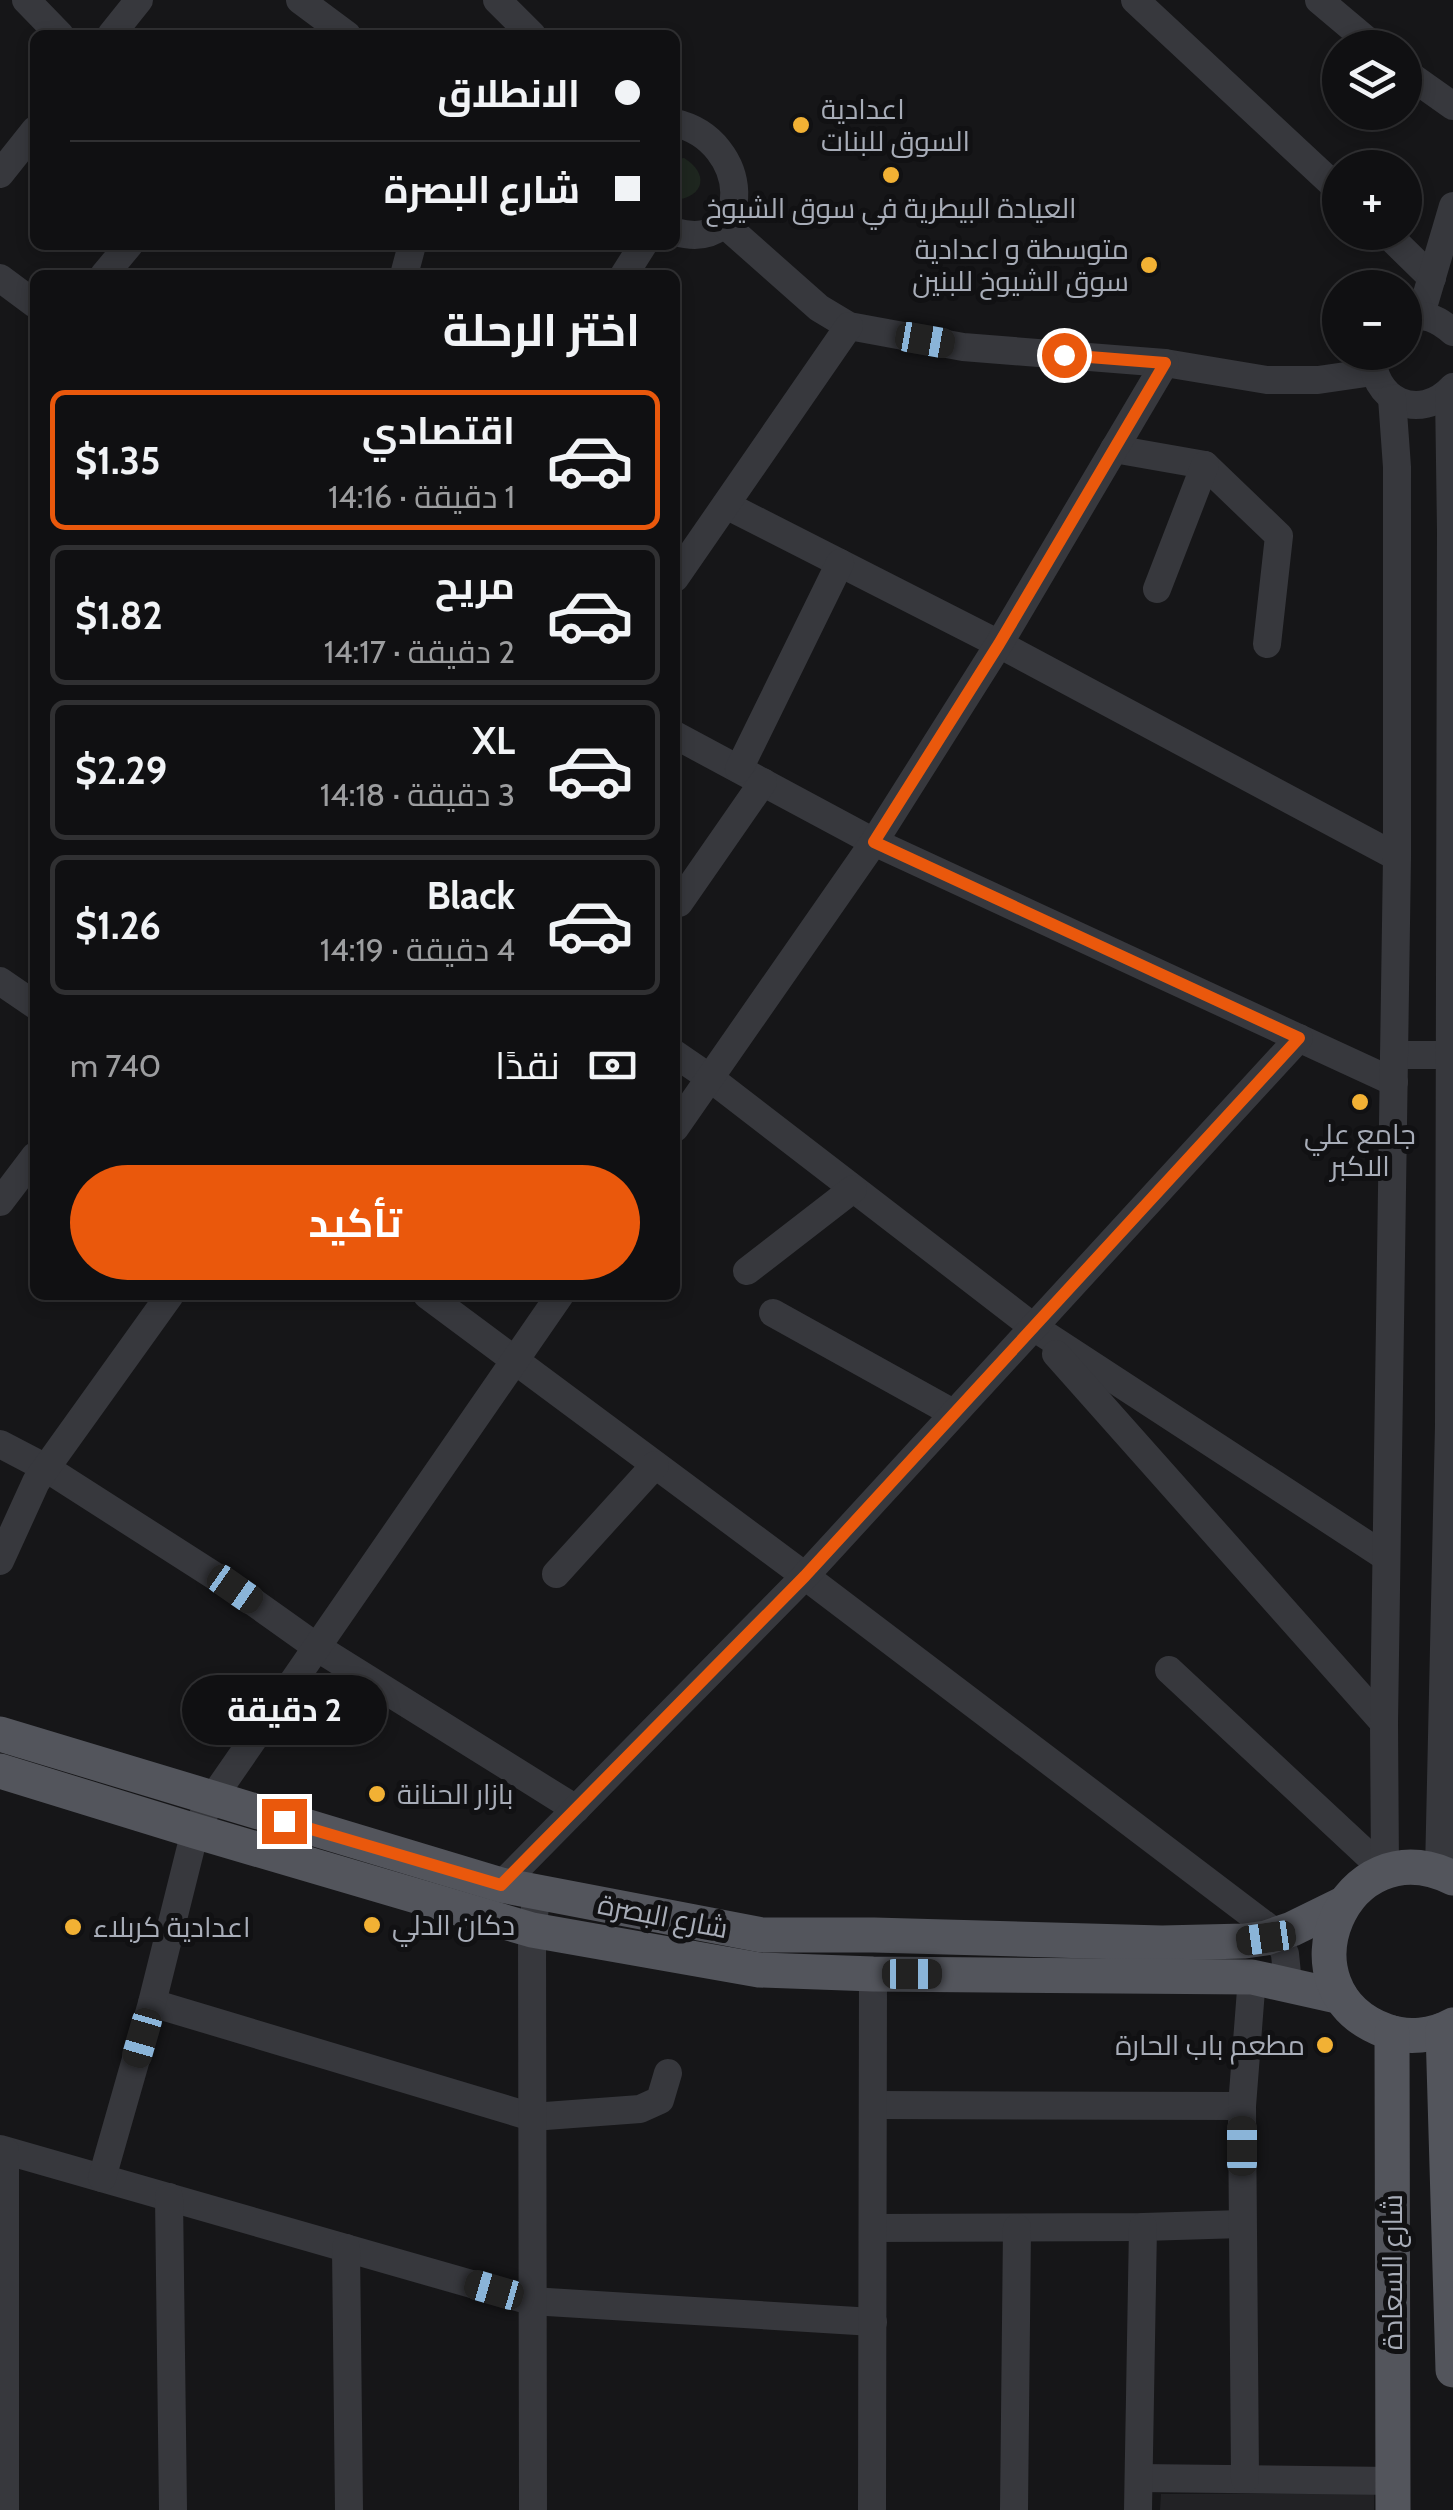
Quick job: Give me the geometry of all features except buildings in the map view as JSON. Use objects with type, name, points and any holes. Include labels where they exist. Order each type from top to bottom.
[{"type":"main road","name":"شارع البصرة","points":[[0,1734],[501,1885],[762,1935],[1162,1944],[1245,1941],[1308,1924],[1342,1904],[1361,1884],[1386,1871]]},
{"type":"main road","name":"شارع البصرة","points":[[0,1771],[532,1930],[759,1970],[1252,1977],[1341,1996]]},
{"type":"main road","points":[[1386,1871],[1412,1867],[1446,1875]]},
{"type":"main road","points":[[1342,1904],[1332,1926],[1328,1950],[1341,1996],[1355,2013],[1372,2026],[1392,2033],[1418,2036],[1448,2027]]},
{"type":"main road","name":"شارع السعادة","points":[[1448,2027],[1453,2370]]},
{"type":"main road","name":"شارع السعادة","points":[[1392,2033],[1393,2495]]},
{"type":"street","points":[[26,0],[55,30]]},
{"type":"street","points":[[124,30],[139,0]]},
{"type":"street","points":[[300,0],[339,30]]},
{"type":"street","points":[[497,0],[522,30]]},
{"type":"street","points":[[1135,0],[1322,174]]},
{"type":"street","points":[[1319,0],[1355,30]]},
{"type":"street","points":[[1422,84],[1453,106]]},
{"type":"street","points":[[680,125],[702,134],[718,150],[727,162],[735,197],[723,223],[705,234],[680,233]]},
{"type":"street","points":[[0,174],[30,136]]},
{"type":"street","points":[[1422,297],[1432,278],[1453,206]]},
{"type":"street","points":[[723,223],[818,308],[849,326],[963,347],[1165,363],[1267,380],[1318,380],[1349,370]]},
{"type":"street","points":[[108,270],[125,250]]},
{"type":"street","points":[[1403,250],[1432,278]]},
{"type":"street","points":[[0,278],[30,300]]},
{"type":"street","points":[[1422,317],[1438,320],[1453,332]]},
{"type":"street","points":[[680,571],[849,326]]},
{"type":"street","points":[[680,1121],[874,842],[999,644],[1165,363]]},
{"type":"street","points":[[1375,370],[1380,386],[1403,403],[1428,404],[1451,390]]},
{"type":"street","points":[[1446,1875],[1451,1426],[1451,390]]},
{"type":"street","points":[[1386,1871],[1384,1724],[1398,857],[1397,487],[1392,398]]},
{"type":"street","points":[[1114,449],[1205,466],[1279,536],[1268,644]]},
{"type":"street","points":[[1157,589],[1205,466]]},
{"type":"street","points":[[726,505],[999,644],[1398,857]]},
{"type":"street","points":[[680,900],[751,776],[840,563]]},
{"type":"street","points":[[680,738],[874,842],[1299,1038],[1394,1068],[1451,1041]]},
{"type":"street","points":[[501,1885],[805,1576],[1299,1038]]},
{"type":"street","points":[[680,1057],[1032,1326],[1386,1556]]},
{"type":"street","points":[[0,1202],[30,1163]]},
{"type":"street","points":[[747,1271],[853,1189]]},
{"type":"street","points":[[0,1562],[36,1482],[166,1300]]},
{"type":"street","points":[[434,1300],[1277,1934],[1286,1954],[1288,1984]]},
{"type":"street","points":[[102,2178],[152,2004],[195,1831],[212,1800],[557,1300]]},
{"type":"street","points":[[773,1313],[953,1412]]},
{"type":"street","points":[[1032,1326],[1384,1724]]},
{"type":"street","points":[[0,1444],[46,1468],[235,1589],[318,1648],[576,1809]]},
{"type":"street","points":[[556,1574],[655,1465]]},
{"type":"street","points":[[1169,1670],[1386,1871]]},
{"type":"street","points":[[533,2510],[532,1930],[538,1892]]},
{"type":"street","points":[[872,2510],[873,1974]]},
{"type":"street","points":[[1245,2479],[1242,2106],[1252,1977]]},
{"type":"street","points":[[152,2004],[532,2117],[640,2109],[660,2100],[668,2073]]},
{"type":"street","points":[[873,2105],[1242,2106]]},
{"type":"street","points":[[4,2510],[3,2150],[531,2301],[872,2322]]},
{"type":"street","points":[[169,2198],[173,2510]]},
{"type":"street","points":[[873,2228],[1242,2224]]},
{"type":"street","points":[[1014,2510],[1017,2228]]},
{"type":"street","points":[[1138,2510],[1142,2228]]},
{"type":"street","points":[[346,2248],[349,2510]]},
{"type":"street","points":[[1139,2478],[1245,2479],[1393,2495]]},
{"type":"shaded area","points":[[680,158],[697,170],[700,184],[693,194],[680,199]]},
{"type":"shaded area","points":[[1374,2493],[1374,2510],[1160,2510],[1161,2494]]},
{"type":"place","name":"اعدادية السوق للبنات","points":[[801,125]]},
{"type":"place","name":"العيادة البيطرية في سوق الشيوخ","points":[[891,175]]},
{"type":"place","name":"متوسطة و اعدادية سوق الشيوخ للبنين","points":[[1149,265]]},
{"type":"place","name":"جامع علي الاكبر","points":[[1360,1102]]},
{"type":"place","name":"بازار الحنانة","points":[[377,1794]]},
{"type":"place","name":"دكان الدلي","points":[[372,1925]]},
{"type":"place","name":"اعدادية كربلاء","points":[[73,1927]]},
{"type":"place","name":"مطعم باب الحارة","points":[[1325,2045]]},
{"type":"route","points":[[284,1821],[501,1885],[805,1576],[1299,1038],[874,842],[999,644],[1165,363],[1064,355]]}]
